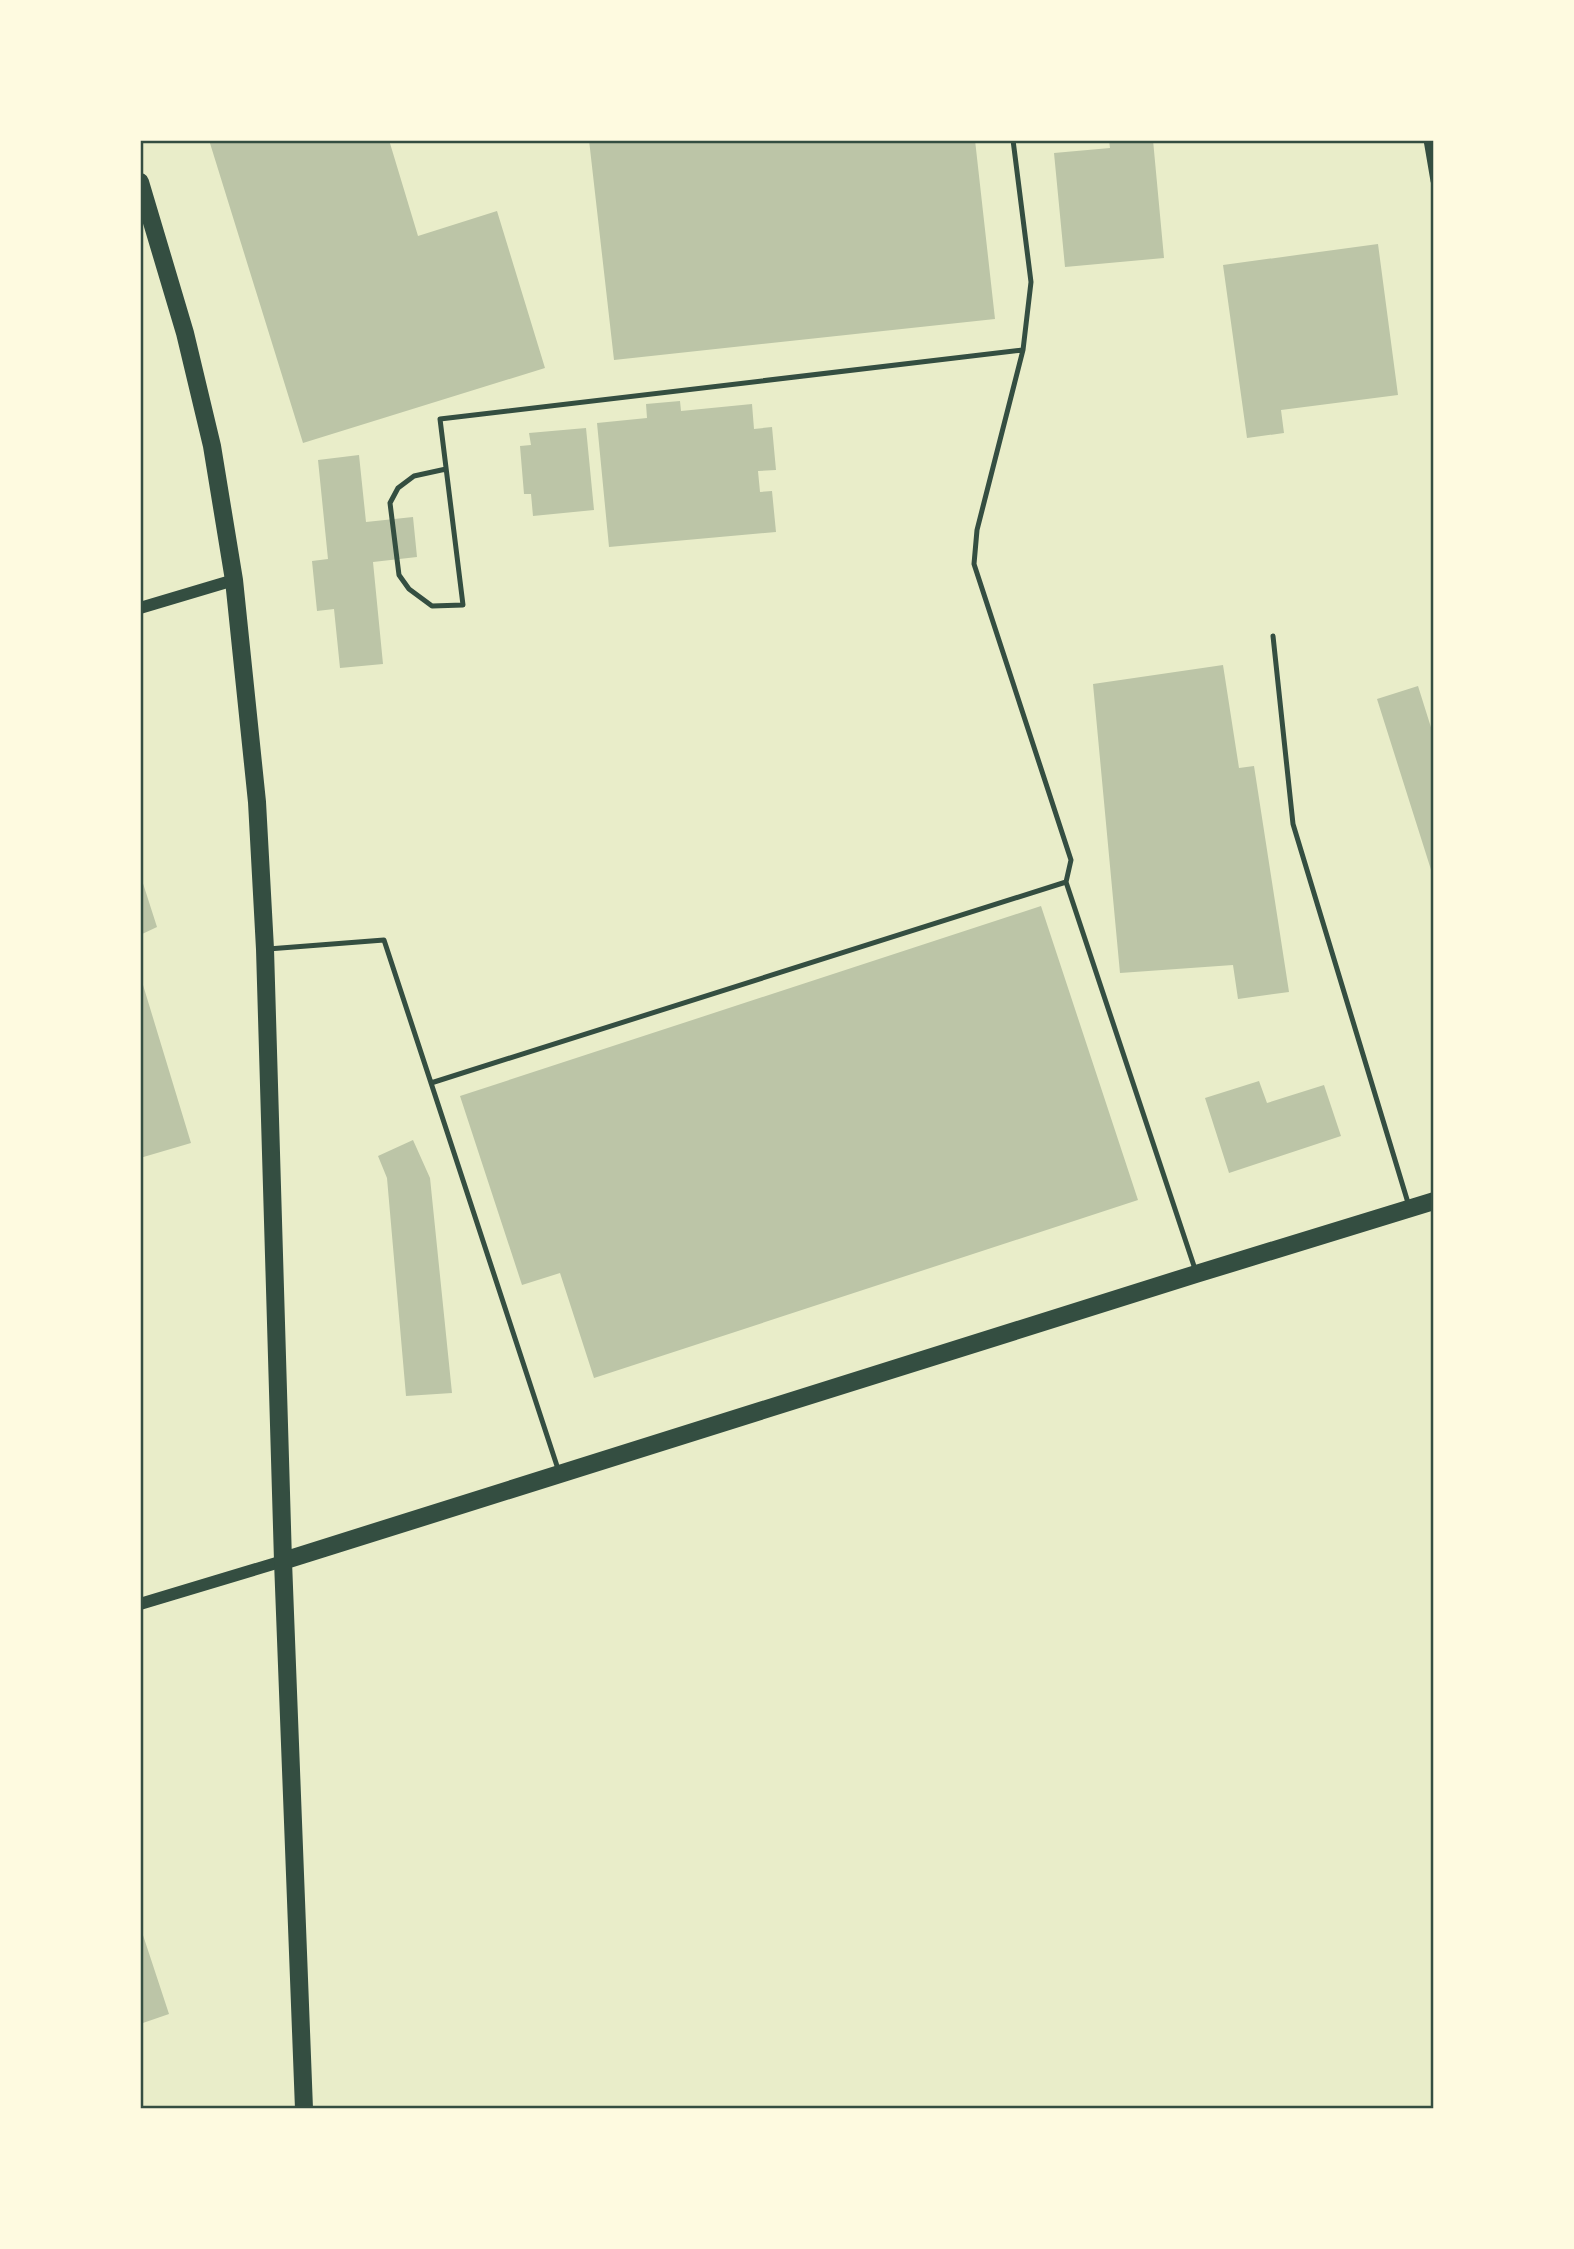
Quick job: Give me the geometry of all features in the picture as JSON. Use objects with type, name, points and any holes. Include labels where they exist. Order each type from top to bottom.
[{"type":"main road","points":[[140,182],[188,346],[212,446],[234,579],[257,802],[265,949],[283,1561],[304,2109]]},
{"type":"main road","points":[[283,1561],[1434,1201]]},
{"type":"street","points":[[1427,140],[1434,181]]},
{"type":"street","points":[[140,608],[234,579]]},
{"type":"street","points":[[140,1604],[283,1561]]},
{"type":"lane","points":[[1013,140],[1031,282],[1023,350],[977,530],[974,564],[1071,860],[1066,882],[1196,1274]]},
{"type":"lane","points":[[446,469],[414,476],[398,488],[390,503],[399,575],[409,589],[432,606],[463,605],[440,419],[1023,350]]},
{"type":"lane","points":[[1273,636],[1293,824],[1410,1209]]},
{"type":"lane","points":[[431,1083],[1066,882]]},
{"type":"lane","points":[[265,949],[384,940],[559,1474]]},
{"type":"building","points":[[209,140],[389,140],[418,236],[497,211],[545,368],[303,443]]},
{"type":"building","points":[[589,140],[975,140],[995,319],[614,360]]},
{"type":"building","points":[[1109,140],[1153,140],[1164,258],[1065,267],[1054,153],[1110,148]]},
{"type":"building","points":[[1378,244],[1398,395],[1281,410],[1284,433],[1247,438],[1223,265]]},
{"type":"building","points":[[680,401],[681,411],[752,404],[754,429],[772,427],[776,470],[758,471],[760,492],[772,491],[776,532],[609,547],[597,423],[647,418],[646,404]]},
{"type":"building","points":[[586,428],[594,510],[533,516],[531,494],[524,494],[520,446],[531,445],[529,433]]},
{"type":"building","points":[[359,455],[366,522],[413,517],[417,557],[373,562],[383,664],[340,668],[334,609],[317,611],[312,561],[328,559],[318,460]]},
{"type":"building","points":[[1223,665],[1239,768],[1254,766],[1289,992],[1238,999],[1233,965],[1120,973],[1093,684]]},
{"type":"building","points":[[1418,686],[1434,737],[1433,876],[1377,699]]},
{"type":"building","points":[[140,874],[157,927],[140,935]]},
{"type":"building","points":[[1041,906],[1138,1200],[594,1378],[560,1273],[522,1285],[460,1096]]},
{"type":"building","points":[[140,975],[191,1143],[140,1158]]},
{"type":"building","points":[[1259,1081],[1267,1103],[1324,1085],[1341,1136],[1229,1173],[1205,1098]]},
{"type":"building","points":[[413,1140],[430,1178],[452,1393],[406,1396],[387,1178],[378,1156]]},
{"type":"building","points":[[140,1926],[169,2014],[140,2024]]}]
